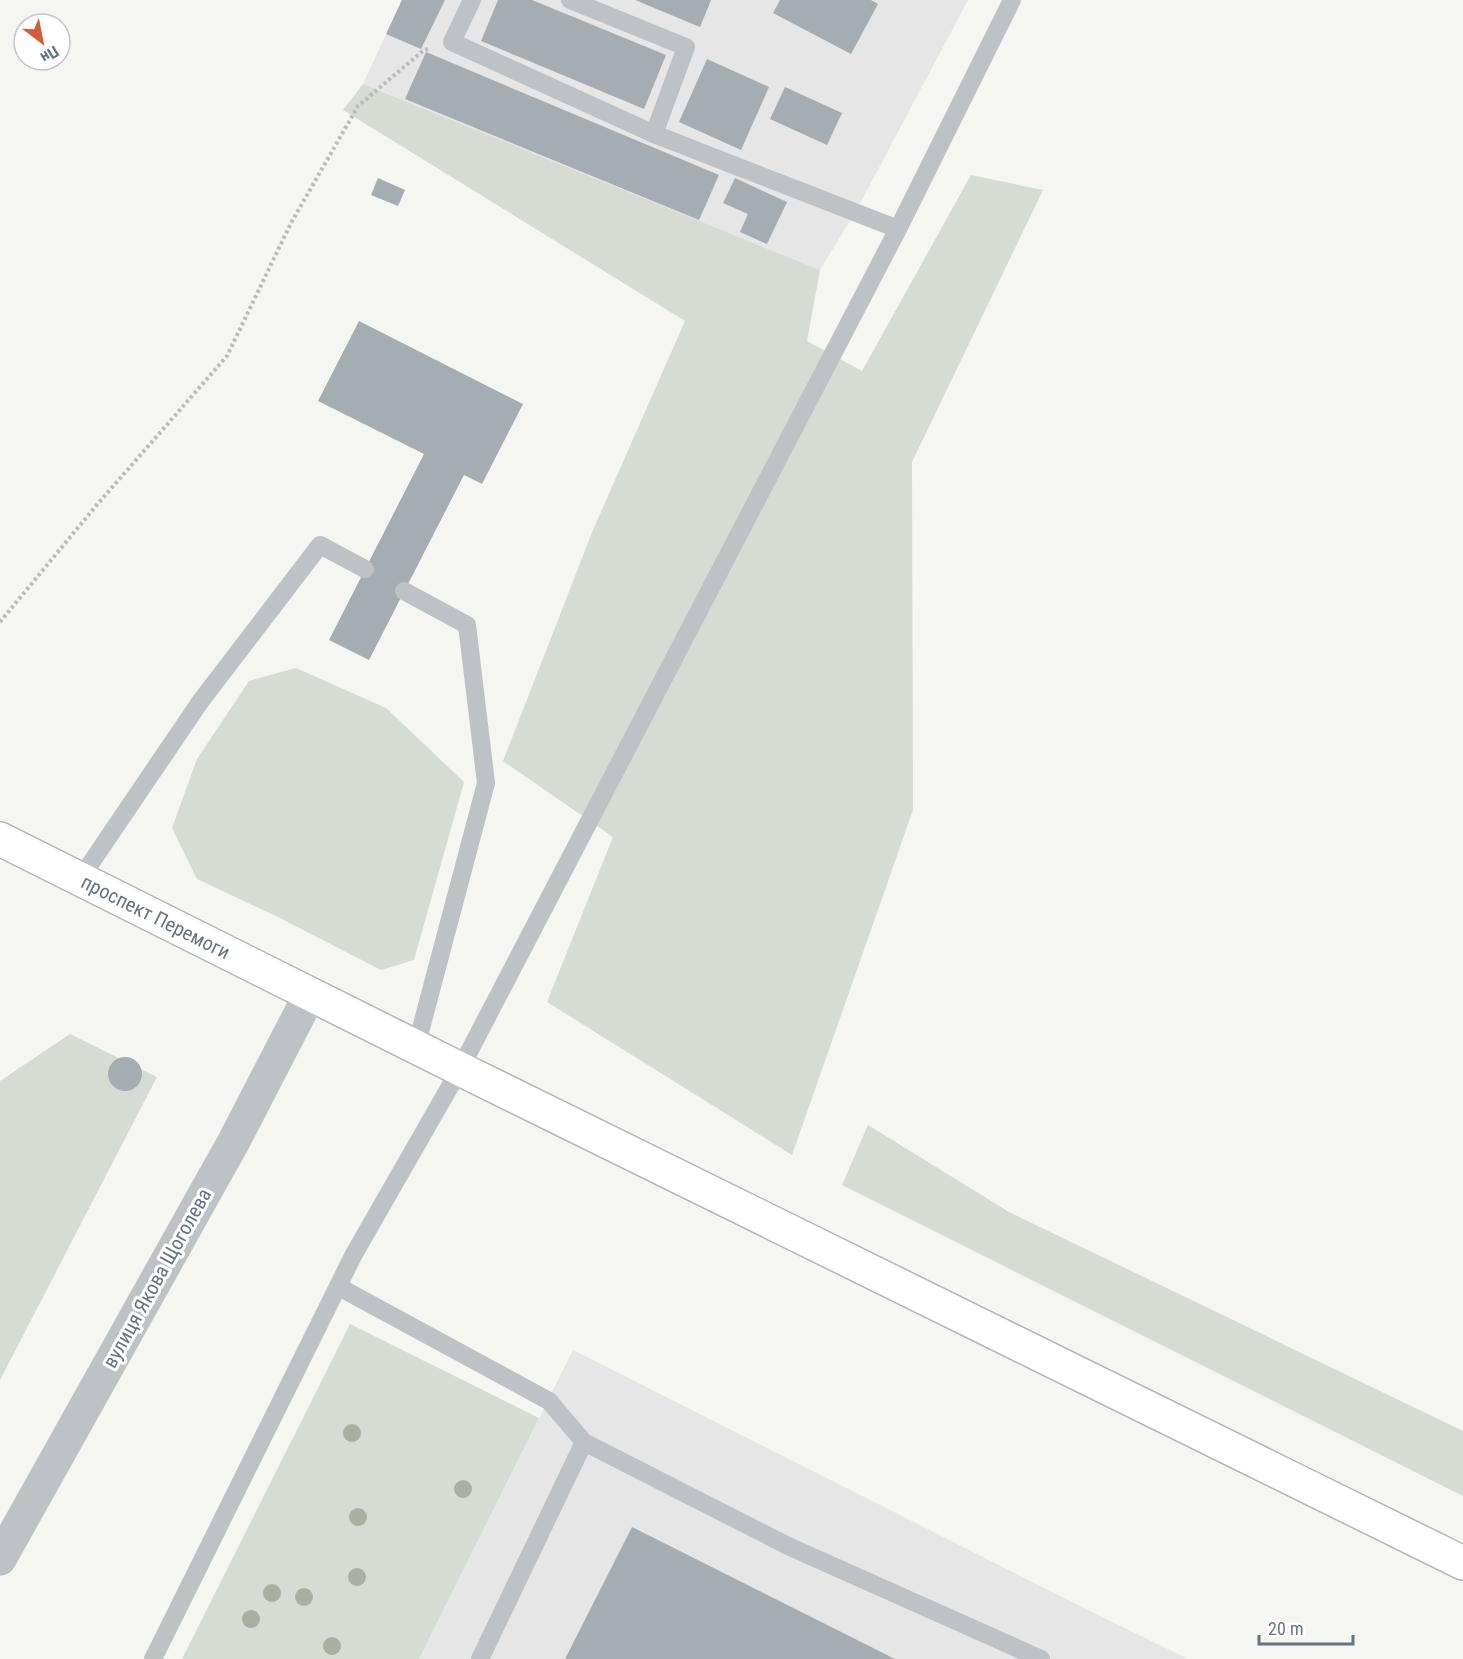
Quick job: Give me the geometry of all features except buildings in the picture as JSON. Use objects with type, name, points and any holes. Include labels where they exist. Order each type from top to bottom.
[{"type":"main road","name":"проспект Перемоги","points":[[0,839],[460,1069],[1463,1563]]},
{"type":"street","name":"вулиця Якова Щоголева","points":[[0,1559],[234,1141],[310,994]]},
{"type":"lane","points":[[472,0],[452,42],[654,134],[898,229]]},
{"type":"lane","points":[[570,0],[686,47],[654,134]]},
{"type":"lane","points":[[153,1659],[354,1254],[460,1069],[898,229],[1012,0]]},
{"type":"lane","points":[[80,879],[200,702],[320,545],[365,569]]},
{"type":"lane","points":[[404,591],[466,625],[486,783],[416,1047]]},
{"type":"lane","points":[[339,1287],[549,1401],[585,1442],[788,1546],[1041,1659]]},
{"type":"lane","points":[[480,1659],[585,1442]]},
{"type":"path","points":[[0,622],[95,507],[226,356],[291,223],[358,106],[424,50],[452,42]]},
{"type":"shaded area","points":[[402,0],[968,0],[856,211],[820,270],[363,84]]},
{"type":"shaded area","points":[[363,84],[820,270],[807,341],[862,371],[971,175],[1043,190],[912,462],[913,810],[792,1155],[547,1002],[613,837],[503,761],[593,530],[685,321],[343,110]]},
{"type":"shaded area","points":[[296,668],[386,708],[464,782],[414,960],[381,970],[278,917],[197,879],[172,828],[197,759],[249,681]]},
{"type":"shaded area","points":[[70,1034],[157,1077],[0,1380],[0,1081]]},
{"type":"shaded area","points":[[868,1125],[1009,1212],[1463,1431],[1463,1496],[842,1185]]},
{"type":"shaded area","points":[[350,1324],[539,1418],[419,1659],[182,1659]]},
{"type":"shaded area","points":[[573,1350],[1086,1609],[1188,1659],[419,1659]]}]
